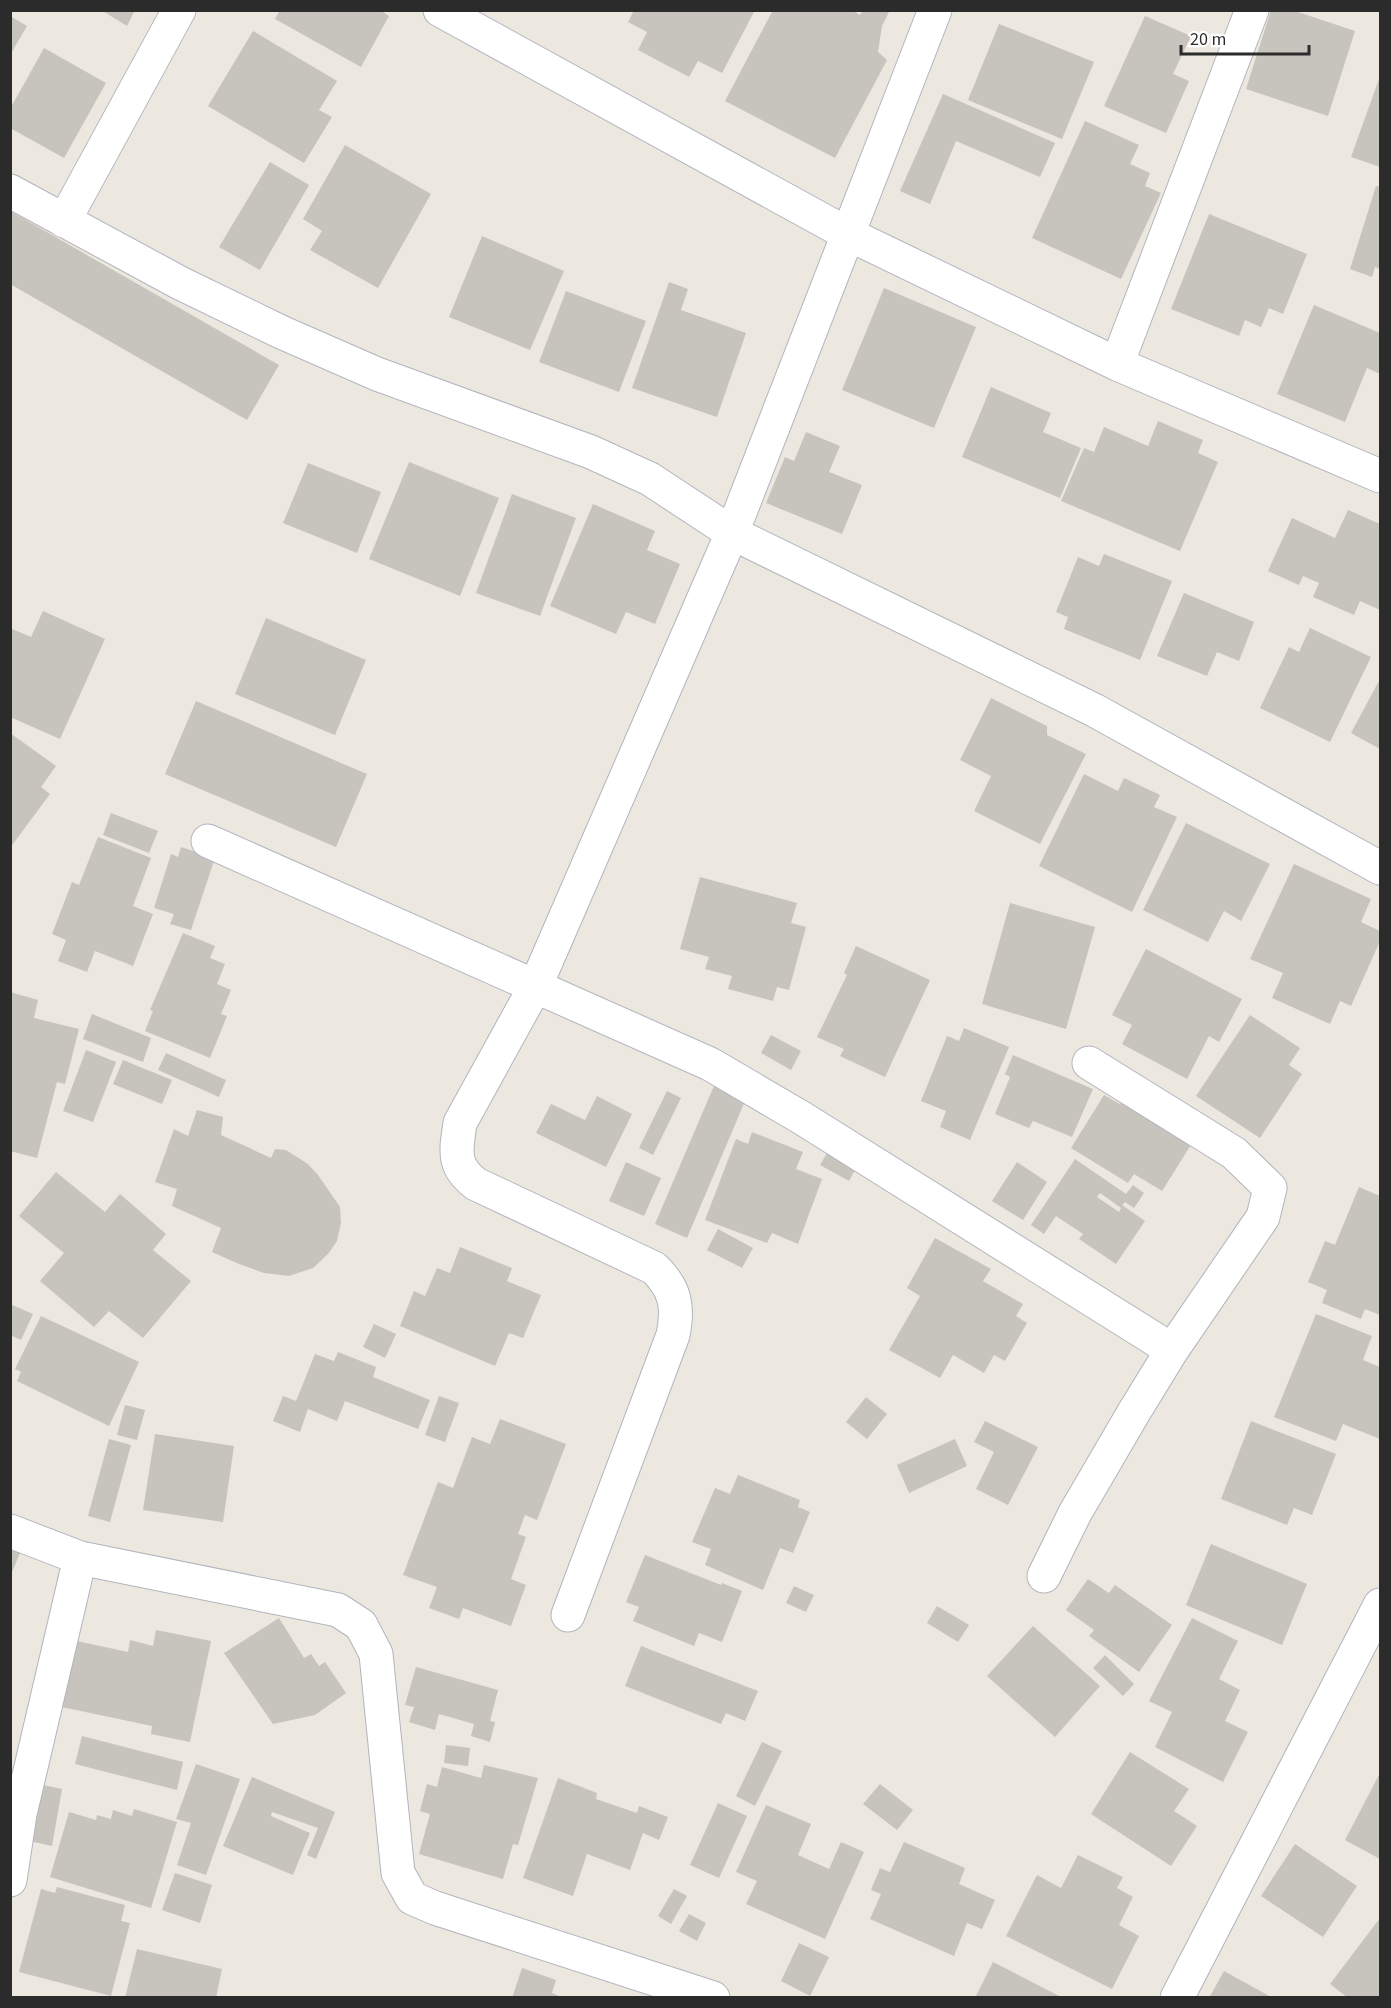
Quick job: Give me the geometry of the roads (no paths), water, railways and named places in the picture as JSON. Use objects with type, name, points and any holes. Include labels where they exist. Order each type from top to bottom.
[{"type":"street","points":[[64,221],[179,10]]},
{"type":"street","points":[[440,10],[846,234],[1117,364],[1380,476]]},
{"type":"street","points":[[568,1615],[674,1335],[675,1296],[667,1280],[654,1268],[476,1184],[459,1167],[456,1149],[460,1123],[536,985],[732,534],[934,10]]},
{"type":"street","points":[[1117,364],[1252,10]]},
{"type":"street","points":[[10,191],[281,332],[377,374],[591,452],[650,478],[732,534],[1094,710],[1380,868]]},
{"type":"street","points":[[208,841],[710,1064],[802,1118],[1172,1350]]},
{"type":"street","points":[[1044,1576],[1075,1514],[1172,1350],[1263,1218],[1270,1188],[1234,1153],[1089,1063]]},
{"type":"street","points":[[10,1531],[80,1558],[338,1610],[362,1625],[376,1654],[398,1873],[412,1898],[435,1908],[713,1998]]},
{"type":"street","points":[[10,1880],[20,1814],[80,1558]]},
{"type":"street","points":[[1177,1998],[1380,1605]]}]
